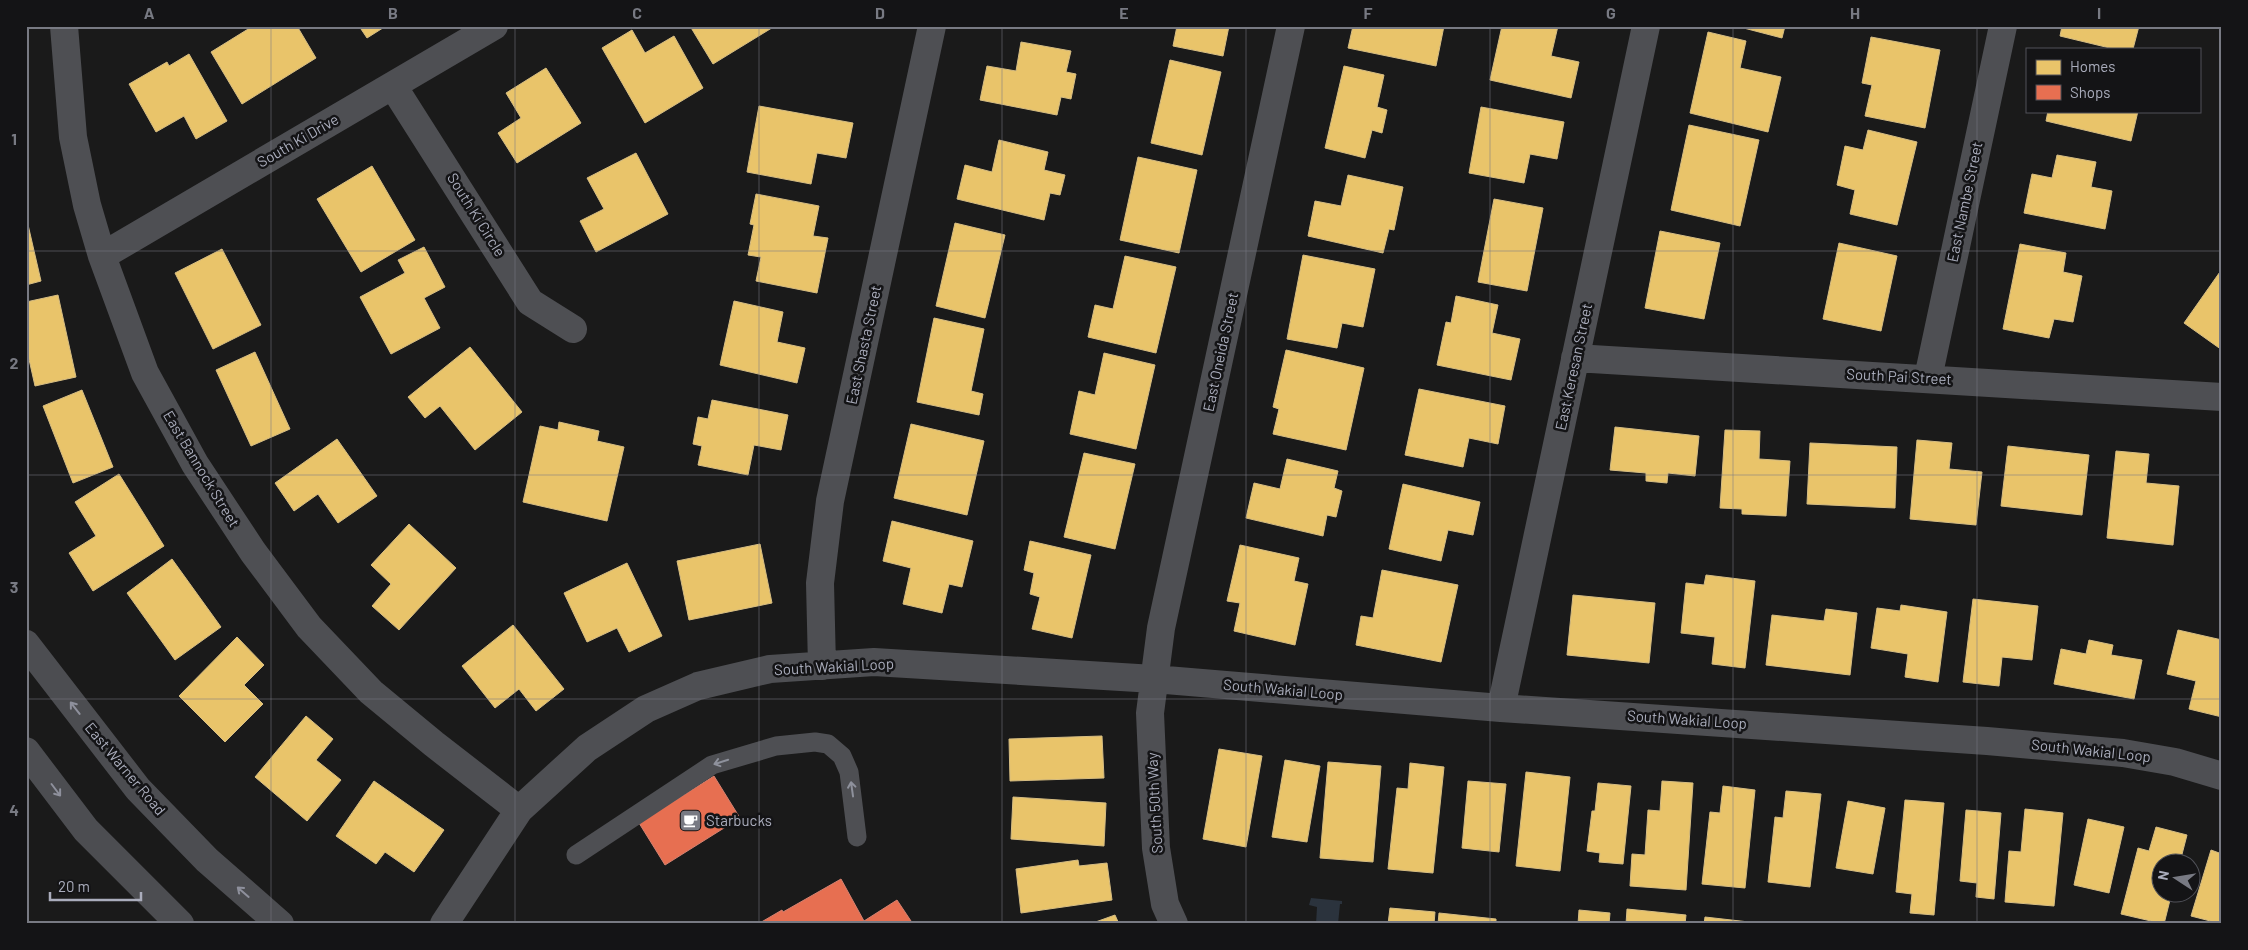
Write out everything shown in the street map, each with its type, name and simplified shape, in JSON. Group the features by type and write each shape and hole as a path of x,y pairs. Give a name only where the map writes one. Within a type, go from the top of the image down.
{"main road":[{"name":"East Warner Road","path":"26,644 138,789 206,860 280,924"},
{"path":"26,751 86,830 180,924"}],"street":[{"name":"East Bannock Street","path":"64,26 73,137 86,204 102,256 145,373 195,464 253,552 310,627 371,692 519,810"},
{"name":"South Ki Drive","path":"102,256 494,26"},
{"name":"East Shasta Street","path":"822,666 820,583 830,502 932,26"},
{"name":"East Oneida Street","path":"1154,679 1161,628 1292,26"},
{"name":"East Keresan Street","path":"1501,708 1646,26"},
{"name":"East Nambe Street","path":"1928,378 2003,26"},
{"name":"South Ki Circle","path":"393,86 530,302 574,329"},
{"name":"South Pai Street","path":"1575,358 2222,397"},
{"name":"South Wakial Loop","path":"444,924 519,810 588,748 646,709 698,686 770,669 874,662 1154,679 1501,708 1977,740 2122,753 2175,762 2222,776"},
{"name":"South 50th Way","path":"1154,679 1150,713 1156,848 1165,904 1174,924"}],"lane":[{"path":"576,855 712,765 776,746 815,742 828,744 842,756 849,772 858,837"}],"shaded area":[{"path":"1311,898 1342,901 1338,924 1316,924 1317,907 1309,905"}],"building: Homes":[{"path":"253,26 297,26 316,58 242,104 211,52"},
{"path":"359,26 386,26 367,38"},
{"path":"690,26 775,26 713,64"},
{"path":"1177,26 1229,26 1223,56 1173,46"},
{"path":"1353,26 1444,26 1436,66 1348,48"},
{"path":"1502,26 1558,26 1551,56 1579,62 1571,98 1490,80"},
{"path":"1736,26 1785,26 1782,38"},
{"path":"2062,26 2139,26 2133,48 2110,48 2060,36"},
{"path":"632,30 645,53 674,36 703,88 645,123 602,48"},
{"path":"1708,32 1746,41 1740,68 1781,77 1768,132 1690,113"},
{"path":"1871,37 1940,50 1925,128 1865,116 1872,85 1862,83"},
{"path":"1021,42 1071,51 1066,72 1076,74 1071,99 1061,97 1057,115 980,100 987,66 1016,71"},
{"path":"189,54 227,121 196,139 184,116 156,132 129,84 167,62 169,66"},
{"path":"1170,60 1221,72 1202,155 1151,143"},
{"path":"1344,66 1384,75 1377,107 1387,110 1382,133 1372,130 1365,158 1325,148"},
{"path":"546,68 581,123 517,163 498,133 521,118 506,93"},
{"path":"759,106 853,123 846,158 817,153 811,184 747,172"},
{"path":"1481,107 1564,122 1557,159 1530,154 1524,183 1469,173"},
{"path":"2048,112 2138,112 2131,141 2046,121"},
{"path":"1689,125 1759,140 1740,226 1671,210"},
{"path":"1868,130 1917,142 1897,225 1850,214 1855,190 1837,185 1845,146 1863,150"},
{"path":"999,140 1048,152 1044,170 1065,175 1060,195 1050,193 1044,220 957,199 965,165 992,172"},
{"path":"636,153 668,214 596,252 580,221 604,209 587,178"},
{"path":"2057,155 2096,162 2091,187 2112,191 2105,229 2024,213 2032,174 2052,178"},
{"path":"1138,157 1197,170 1179,253 1120,240"},
{"path":"372,166 415,240 361,272 317,199"},
{"path":"1348,175 1403,187 1394,230 1389,229 1383,253 1308,236 1315,201 1341,206"},
{"path":"756,194 819,206 813,236 828,238 817,293 756,281 761,257 748,255 754,225 750,224"},
{"path":"1494,199 1543,208 1527,291 1478,282"},
{"path":"26,216 41,281 26,285"},
{"path":"955,223 1005,235 985,318 936,306"},
{"path":"1660,231 1720,243 1704,319 1645,308"},
{"path":"1839,243 1897,256 1881,331 1823,319"},
{"path":"2020,244 2066,253 2063,272 2082,276 2073,322 2054,319 2049,338 2003,329"},
{"path":"424,247 445,287 424,298 440,328 391,354 360,297 405,273 398,260"},
{"path":"222,249 261,325 213,349 175,273"},
{"path":"1303,255 1375,269 1363,327 1342,323 1337,348 1287,339"},
{"path":"1125,256 1176,267 1156,353 1088,337 1095,305 1113,309"},
{"path":"2222,269 2222,350 2184,323"},
{"path":"58,295 76,377 35,386 26,346 26,302"},
{"path":"1456,296 1498,305 1492,333 1520,339 1511,380 1437,365 1446,322 1451,323"},
{"path":"734,301 783,312 777,342 805,348 797,383 720,365"},
{"path":"934,318 984,329 971,391 983,394 979,415 917,402"},
{"path":"470,347 522,412 475,450 440,406 425,418 408,397"},
{"path":"1286,350 1364,368 1346,450 1273,434 1279,409 1273,407"},
{"path":"255,352 290,429 251,446 216,370"},
{"path":"1104,353 1155,365 1136,449 1070,434 1079,391 1095,395"},
{"path":"1419,389 1505,406 1498,444 1469,438 1463,467 1405,455"},
{"path":"82,390 113,467 73,483 43,406"},
{"path":"712,400 788,415 781,450 754,445 748,475 698,465 702,446 693,444 698,417 708,419"},
{"path":"559,422 599,431 597,441 624,447 607,521 523,502 540,426 558,430"},
{"path":"911,424 984,441 967,515 894,498"},
{"path":"1615,427 1699,436 1695,476 1668,473 1667,483 1646,481 1646,473 1610,470"},
{"path":"1725,430 1760,431 1759,459 1790,461 1786,516 1742,514 1742,509 1720,508"},
{"path":"337,439 377,496 338,523 318,494 294,511 275,483"},
{"path":"1917,440 1952,443 1949,469 1982,472 1976,525 1910,519"},
{"path":"1810,443 1897,447 1895,508 1807,504"},
{"path":"2008,446 2089,455 2082,515 2001,506"},
{"path":"2116,451 2149,454 2146,483 2179,486 2173,545 2107,538"},
{"path":"1084,453 1135,464 1115,549 1064,537"},
{"path":"1287,459 1338,471 1334,488 1342,491 1336,517 1327,515 1323,536 1246,518 1254,483 1280,489"},
{"path":"119,474 164,546 93,591 69,553 96,536 75,502"},
{"path":"1403,484 1480,502 1473,535 1448,530 1441,561 1389,549"},
{"path":"892,521 973,541 962,587 949,584 942,613 903,604 911,568 883,561"},
{"path":"409,524 456,568 399,630 372,606 391,584 371,565"},
{"path":"1030,541 1091,555 1072,638 1032,629 1040,597 1030,594 1034,573 1024,570"},
{"path":"760,544 772,603 689,620 677,561"},
{"path":"1240,545 1299,558 1294,581 1308,584 1295,645 1234,631 1240,603 1227,601"},
{"path":"172,559 221,627 175,660 127,593"},
{"path":"627,563 662,636 629,652 617,628 587,642 564,593"},
{"path":"1382,570 1458,585 1441,662 1356,645 1361,616 1373,618"},
{"path":"1706,575 1755,581 1745,668 1712,664 1715,637 1681,633 1686,583 1704,585"},
{"path":"1573,595 1655,603 1649,663 1567,655"},
{"path":"1973,599 2038,606 2032,660 2002,657 1999,686 1963,682"},
{"path":"1901,605 1947,612 1938,682 1905,677 1908,654 1871,648 1877,608 1900,611"},
{"path":"1826,609 1857,613 1850,675 1766,665 1772,615 1824,621"},
{"path":"513,625 564,689 536,711 519,689 495,708 462,666"},
{"path":"2178,630 2222,640 2222,717 2189,709 2196,681 2167,674"},
{"path":"237,637 264,665 244,685 263,704 225,742 179,696"},
{"path":"2089,640 2113,645 2111,655 2142,660 2134,699 2054,684 2061,649 2086,654"},
{"path":"306,716 333,739 316,760 341,780 307,821 255,777"},
{"path":"1102,736 1104,778 1010,781 1009,739"},
{"path":"1219,749 1262,756 1246,847 1203,839"},
{"path":"1285,760 1320,766 1307,842 1272,837"},
{"path":"1328,762 1381,766 1373,862 1320,858"},
{"path":"1410,763 1444,767 1433,873 1388,869 1397,788 1408,789"},
{"path":"1526,772 1570,777 1560,871 1516,866"},
{"path":"374,781 444,830 414,872 385,852 376,864 336,836"},
{"path":"1468,781 1506,784 1499,852 1462,848"},
{"path":"1662,781 1693,783 1686,890 1630,886 1632,854 1645,855 1648,810 1660,811"},
{"path":"1598,783 1631,786 1623,864 1599,862 1600,853 1587,851 1592,811 1595,811"},
{"path":"1723,786 1755,790 1745,888 1702,884 1710,812 1720,813"},
{"path":"1786,791 1821,794 1810,887 1768,882 1775,817 1783,818"},
{"path":"1013,797 1106,803 1104,846 1011,839"},
{"path":"1905,800 1944,803 1934,915 1910,913 1912,894 1896,892"},
{"path":"1848,801 1885,808 1873,874 1836,868"},
{"path":"2025,809 2063,813 2054,906 2005,902 2009,851 2021,852"},
{"path":"1966,810 2001,813 1994,899 1976,897 1977,883 1960,881"},
{"path":"2088,819 2124,827 2109,893 2074,885"},
{"path":"2156,827 2187,835 2183,852 2150,852 2150,902 2170,902 2164,924 2121,914 2138,848 2149,851"},
{"path":"2211,850 2222,854 2222,924 2191,916 2195,902 2200,902 2200,886"},
{"path":"1078,860 1079,866 1107,863 1112,900 1021,913 1016,869"},
{"path":"1390,908 1435,912 1434,924 1388,924"},
{"path":"1627,909 1686,915 1685,924 1626,924"},
{"path":"1579,910 1610,913 1609,924 1578,924"},
{"path":"1439,913 1496,919 1496,924 1438,924"},
{"path":"1115,915 1119,924 1090,924"},
{"path":"1705,917 1749,922 1749,924 1704,924"},
{"path":"1511,922 1551,924 1511,924"}],"building: Shops":[{"name":"Starbucks","path":"714,776 740,818 665,865 639,823"},
{"path":"841,879 864,921 897,900 913,924 758,924 782,910 783,912"}],"place":[{"name":"Starbucks","path":"690,821"}]}
